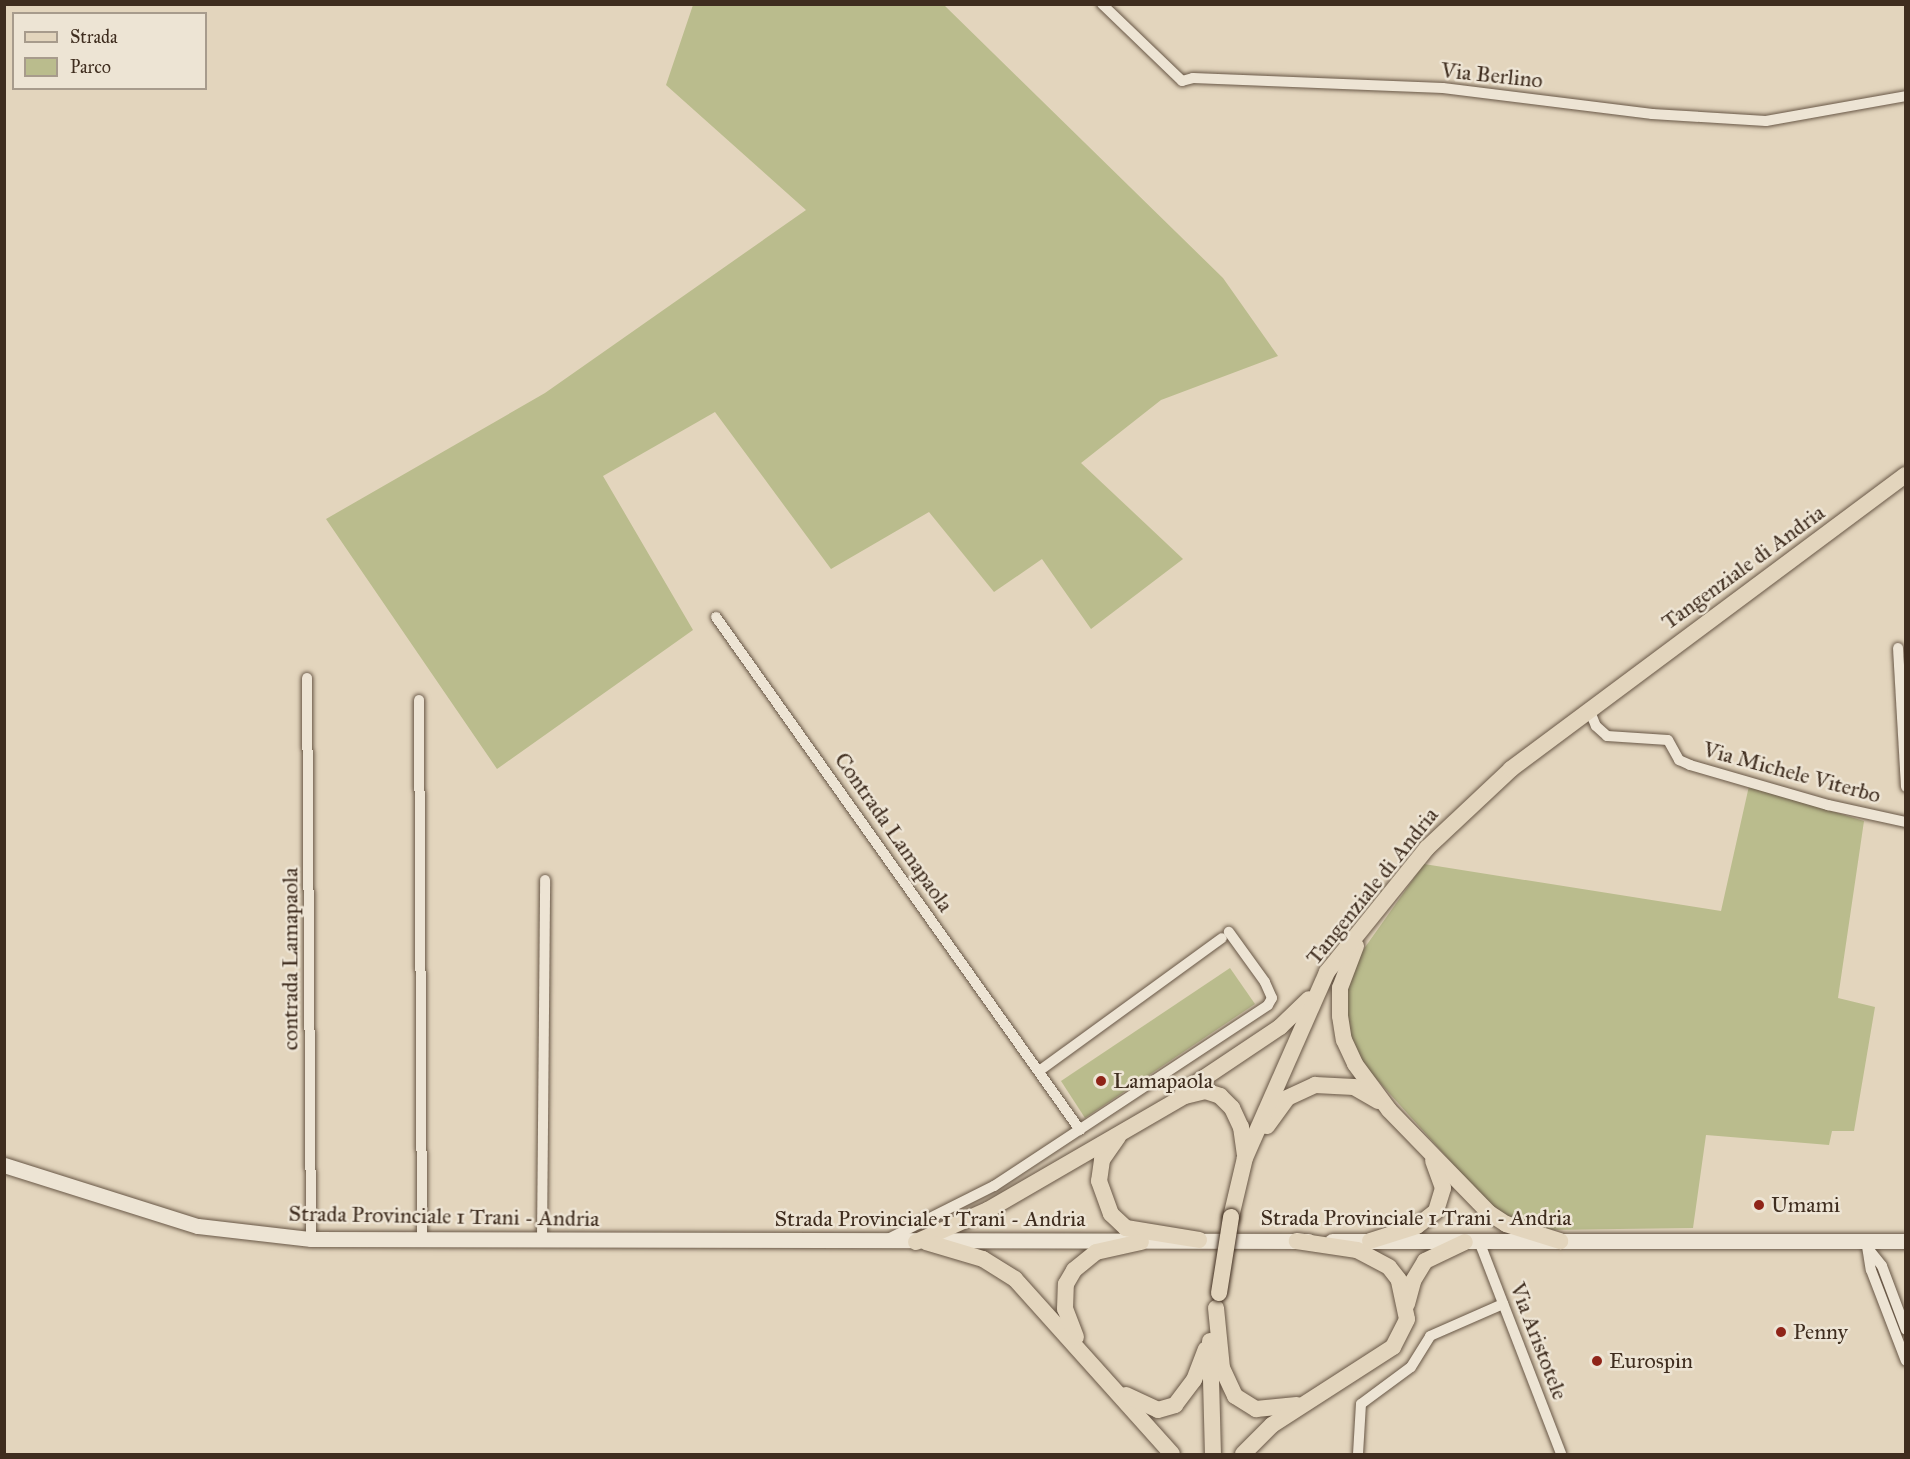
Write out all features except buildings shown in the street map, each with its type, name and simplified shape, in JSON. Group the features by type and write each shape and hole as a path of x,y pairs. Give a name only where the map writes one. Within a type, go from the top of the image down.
{"main road":[{"name":"Tangenziale di Andria","path":"1213,1455 1210,1337 1236,1189 1245,1158 1323,982 1377,909 1452,821 1511,769 1905,475"},
{"path":"1377,909 1364,926 1340,988 1340,1016 1344,1040 1355,1064 1389,1110 1497,1219 1560,1241"},
{"path":"1154,1112 1280,1027 1323,982"},
{"path":"1236,1189 1273,1113 1298,1091 1323,1083 1342,1084 1366,1093 1389,1110"},
{"path":"921,1242 988,1210 1185,1096 1205,1091 1220,1096 1232,1108 1242,1127 1245,1158"},
{"path":"1135,1123 1111,1144 1102,1160 1099,1181 1103,1200 1126,1228 1199,1240"},
{"path":"1370,1241 1417,1226 1436,1211 1443,1188 1442,1176 1427,1149"},
{"name":"Strada Provinciale 1 Trani - Andria","path":"4,1165 198,1226 311,1239 882,1242 1560,1241 1867,1245 1905,1241"},
{"path":"1297,1241 1357,1250 1375,1257 1400,1280 1407,1305"},
{"path":"1243,1455 1257,1436 1303,1403 1393,1347 1407,1319 1407,1305 1413,1281 1425,1261 1472,1241"},
{"path":"921,1242 982,1259 1005,1272 1084,1354 1172,1455"},
{"path":"1084,1354 1065,1309 1070,1277 1084,1259 1096,1252 1141,1242"},
{"path":"1218,1300 1222,1368 1235,1396 1247,1405 1267,1410 1303,1403"},
{"path":"1108,1382 1149,1408 1175,1405 1194,1380 1210,1337"}],"street":[{"name":"Via Berlino","path":"1102,4 1182,81 1193,78 1443,88 1652,114 1766,121 1905,96"},
{"name":"Contrada Lamapaola","path":"716,616 1080,1130"},
{"path":"1898,648 1905,787"},
{"name":"contrada Lamapaola","path":"307,678 311,1239"},
{"path":"419,700 422,1241"},
{"name":"Via Michele Viterbo","path":"1589,709 1596,726 1607,736 1668,740 1679,760 1690,765 1828,805 1905,822"},
{"path":"543,1241 546,880"},
{"path":"882,1242 994,1185 1268,1005 1272,998 1265,982 1225,935 1039,1071"},
{"name":"Via Aristotele","path":"1472,1241 1503,1304 1561,1455"},
{"path":"1867,1245 1882,1266 1905,1330"},
{"path":"1867,1245 1871,1270 1905,1361"},
{"path":"1358,1455 1361,1404 1411,1368 1430,1336 1503,1304"}],"green space":[{"path":"693,5 944,5 1223,278 1278,356 1161,400 1081,463 1183,559 1091,629 1042,559 994,592 929,512 831,569 715,412 603,476 693,630 497,769 326,519 545,393 806,210 666,85"},
{"path":"1749,786 1864,821 1838,998 1875,1007 1854,1131 1832,1131 1829,1145 1706,1135 1693,1228 1544,1230 1497,1213 1354,1054 1344,989 1356,960 1424,864 1721,911"},
{"path":"1230,968 1255,1004 1085,1118 1061,1081"}],"place":[{"name":"Lamapaola","path":"1101,1081"},
{"name":"Umami","path":"1759,1205"},
{"name":"Penny","path":"1781,1332"},
{"name":"Eurospin","path":"1597,1361"}]}
